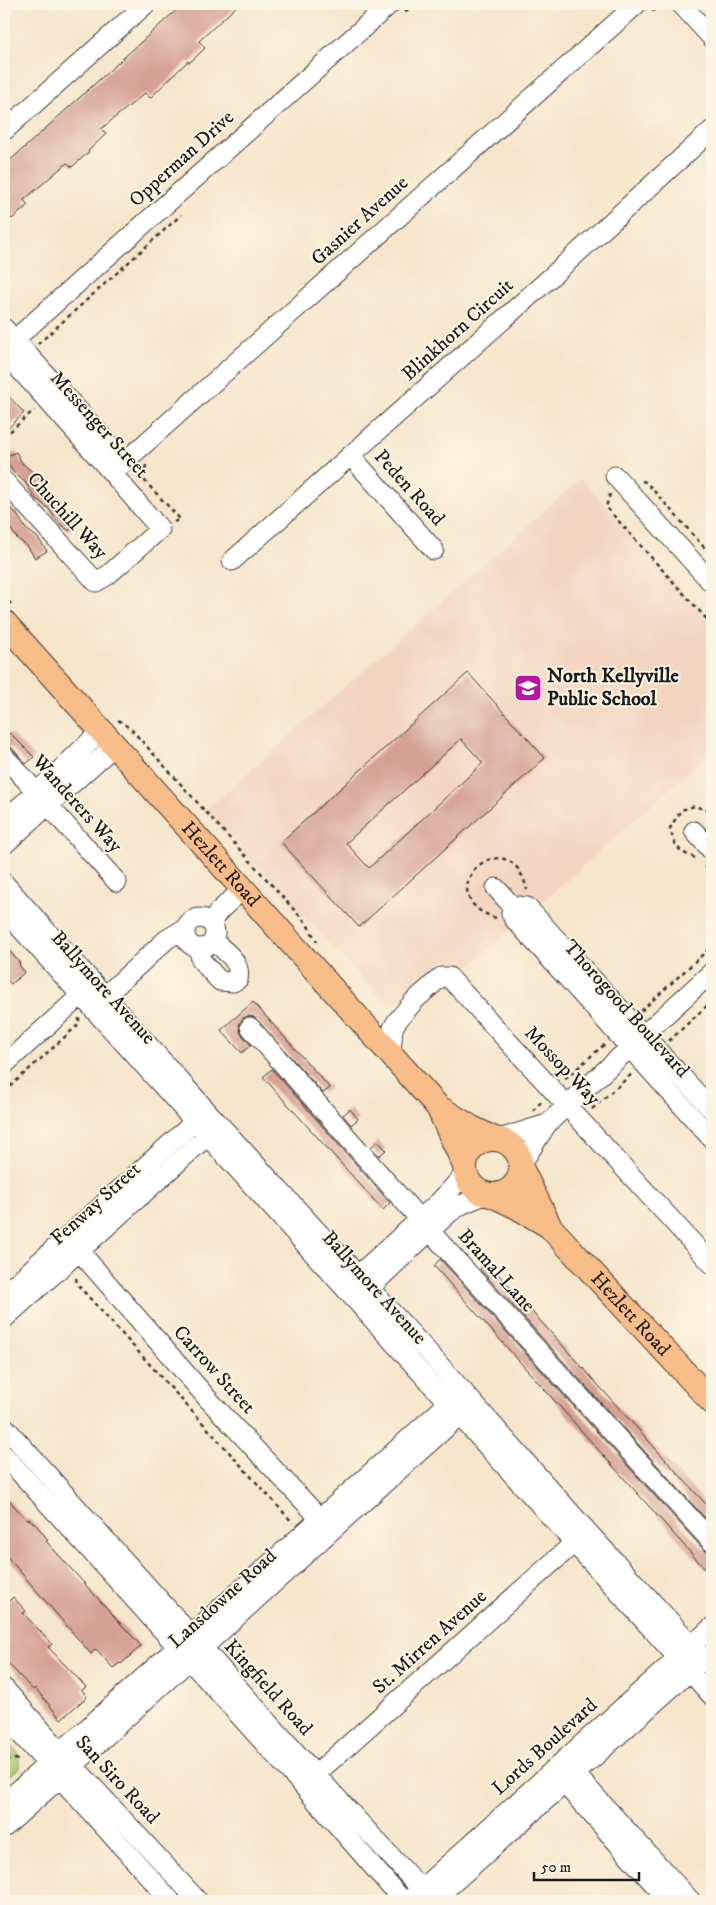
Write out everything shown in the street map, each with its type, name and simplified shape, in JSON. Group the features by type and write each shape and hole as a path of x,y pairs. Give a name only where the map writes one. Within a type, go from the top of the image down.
{"main road":[{"name":"Hezlett Road","path":"10,617 244,889 438,1107 465,1169"},
{"name":"Hezlett Road","path":"438,1107 496,1138"},
{"path":"496,1138 512,1145 520,1156 522,1167 518,1182 509,1190 504,1193 489,1194 475,1189 468,1179 465,1169 466,1159 472,1147 478,1142 496,1138"},
{"name":"Hezlett Road","path":"522,1167 532,1192 550,1227 712,1402"},
{"name":"Hezlett Road","path":"489,1194 550,1227"}],"street":[{"path":"4,131 146,4"},
{"name":"Opperman Drive","path":"6,342 390,4"},
{"path":"681,4 712,38"},
{"name":"Gasnier Avenue","path":"118,467 641,10"},
{"name":"Blinkhorn Circuit","path":"232,561 551,277 712,130"},
{"name":"Messenger Street","path":"6,342 46,399 118,467"},
{"name":"Messenger Street","path":"6,342 118,467 160,529"},
{"name":"Peden Road","path":"350,456 434,550"},
{"path":"615,476 712,583"},
{"name":"Chuchill Way","path":"4,481 96,582 108,575 160,529"},
{"path":"4,845 42,799 110,731"},
{"name":"Wanderers Way","path":"4,756 117,882"},
{"path":"4,820 42,799"},
{"path":"694,831 712,851"},
{"name":"Ballymore Avenue","path":"4,883 90,996 200,1116"},
{"name":"Thorogood Boulevard","path":"496,888 514,908"},
{"path":"208,937 219,911 244,889"},
{"name":"Thorogood Boulevard","path":"712,1110 527,908 519,906 514,908 511,913 514,919 712,1139"},
{"name":"Ballymore Avenue","path":"4,910 90,996 356,1288 453,1409 573,1544 698,1658"},
{"path":"4,1065 90,996 167,938 186,928 189,924 202,918 208,937"},
{"path":"186,928 188,941 208,937"},
{"path":"522,1167 547,1124 712,972"},
{"name":"Mossop Way","path":"391,1053 393,1028 397,1020 437,980 441,977 450,977 712,1264"},
{"name":"Bramal Lane","path":"250,1027 424,1224 712,1542"},
{"name":"Fenway Street","path":"4,1319 73,1244 200,1116"},
{"path":"496,1138 547,1124"},
{"name":"Fenway Street","path":"4,1294 73,1244 213,1130"},
{"path":"356,1288 424,1224 465,1169"},
{"path":"424,1224 449,1213 463,1204 489,1194"},
{"name":"Carrow Street","path":"73,1244 208,1398 321,1520"},
{"name":"Ballymore Avenue","path":"356,1288 468,1397 698,1658 712,1696"},
{"name":"Lansdowne Road","path":"4,1803 46,1760 183,1640 321,1520 468,1397"},
{"name":"Kingfield Road","path":"4,1426 183,1640"},
{"name":"Kingfield Road","path":"4,1455 183,1640 309,1780 423,1898"},
{"name":"Lansdowne Road","path":"4,1828 196,1654 321,1520"},
{"name":"St. Mirren Avenue","path":"309,1780 587,1531"},
{"name":"Lords Boulevard","path":"423,1898 563,1772 698,1658 712,1627"},
{"name":"San Siro Road","path":"4,1688 46,1760"},
{"name":"San Siro Road","path":"4,1716 46,1760 67,1772 198,1901"},
{"name":"San Siro Road","path":"67,1772 171,1901"},
{"path":"563,1772 669,1901"},
{"path":"563,1772 690,1901"},
{"name":"Kingfield Road","path":"309,1780 403,1901"}],"path":[{"path":"709,4 712,8"},
{"path":"641,10 652,11 660,8"},
{"path":"4,437 46,399"},
{"path":"146,464 143,479 180,519 160,529"},
{"path":"4,596 10,617"},
{"path":"110,731 131,729 307,924 318,945"},
{"path":"4,1092 79,1024 90,996"},
{"path":"658,1050 712,1001"},
{"path":"581,1119 644,1063"},
{"path":"76,1278 77,1284 296,1526 321,1520"},
{"path":"4,1751 4,1762"},
{"path":"5,1758 46,1760"}],"shaded area":[{"name":"North Kellyville Public School","path":"581,478 712,625 712,751 461,974 445,959 390,1009 206,810"}],"green space":[{"path":"4,1737 19,1754 19,1768 4,1781"}],"building":[{"path":"183,4 239,4 199,41 205,48 198,55 189,63 188,61 150,98 145,93 101,129 106,134 89,152 72,167 67,163 24,200 28,205 12,219 4,210 4,166"},
{"path":"4,391 24,413 4,432"},
{"path":"16,452 22,463 36,475 45,488 60,501 67,513 77,521 69,531 57,521 49,509 34,497 26,483 12,471 4,458"},
{"path":"4,503 16,513 26,529 38,538 47,551 35,558 28,547 17,538 4,520"},
{"path":"468,673 545,758 359,927 281,842","holes":["461,739 483,763 369,868 346,843"]},
{"path":"10,733 34,757 26,764 12,748 4,745 4,738"},
{"path":"4,945 25,972 11,984 4,976"},
{"path":"253,1002 330,1088 323,1093 254,1017 248,1016 243,1018 239,1024 241,1034 251,1045 242,1053 221,1030"},
{"path":"272,1069 390,1203 383,1210 263,1077"},
{"path":"350,1109 358,1119 351,1125 343,1115"},
{"path":"378,1141 386,1150 379,1156 371,1147"},
{"path":"440,1259 704,1550 712,1553 712,1565 706,1570 434,1266"},
{"path":"487,1262 712,1511 712,1526 480,1269"},
{"path":"4,1495 27,1520 29,1519 37,1526 48,1540 46,1541 141,1646 121,1664 113,1668 96,1649 91,1654 4,1553"},
{"path":"13,1597 26,1611 23,1613 52,1644 48,1647 86,1687 82,1690 87,1697 61,1719 35,1688 33,1690 4,1659 4,1606"}],"place":[{"name":"North Kellyville Public School","path":"528,688"}]}
